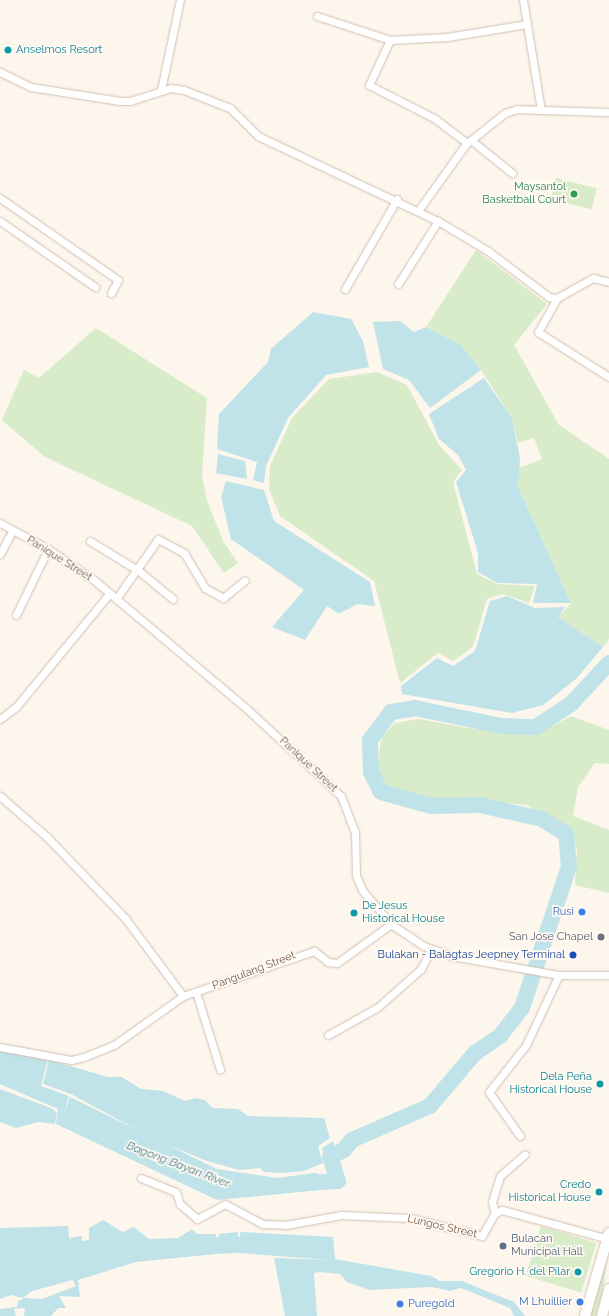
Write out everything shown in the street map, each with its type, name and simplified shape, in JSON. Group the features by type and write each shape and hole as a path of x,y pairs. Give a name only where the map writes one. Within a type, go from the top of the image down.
{"main road":[{"path":"585,1316 590,1294 609,1238"},
{"path":"590,1294 608,1294 602,1316"}],"street":[{"path":"161,90 180,0"},
{"path":"523,0 541,110"},
{"path":"317,16 390,40 447,37 527,24"},
{"path":"390,40 369,85 434,118 512,173"},
{"path":"0,72 31,86 120,101 130,101 161,90 184,90 230,108 258,136 397,199 438,221 488,251 543,293 557,298"},
{"path":"418,211 469,142 505,113 517,109 609,112"},
{"path":"0,198 118,280 111,294"},
{"path":"345,289 397,199"},
{"path":"0,221 95,286"},
{"path":"398,284 438,221"},
{"path":"609,282 593,278 557,298 538,332 609,377"},
{"name":"Panique Street","path":"0,523 48,549 116,599 247,709 341,796 356,832 356,876 362,890 391,924 431,949 488,963 527,968 559,975 609,975"},
{"path":"0,554 13,530"},
{"path":"116,599 139,571 154,541 158,539 184,553 205,588 223,598 245,580"},
{"path":"90,541 139,571 173,599"},
{"path":"16,615 48,549"},
{"path":"0,719 16,707 109,594"},
{"path":"0,796 52,843 125,918 183,996"},
{"name":"Pangulang Street","path":"0,1047 71,1060 84,1057 114,1046 183,996 314,951 328,962 337,963 391,924"},
{"path":"328,1035 378,1006 421,970 431,949"},
{"path":"520,1136 490,1092 526,1045 559,975"},
{"path":"196,992 220,1069"},
{"path":"525,1154 500,1176 492,1202 495,1213 502,1210 609,1238"},
{"name":"Lungos Street","path":"141,1178 176,1192 180,1204 197,1219 225,1204 263,1224 286,1225 341,1215 410,1218 482,1236 495,1213"}],"green space":[{"name":"Maysantol Basketball Court","path":"556,178 597,188 591,210 551,199"},
{"path":"476,250 547,304 514,345 559,425 609,459 609,639 603,647 558,617 571,603 518,487 519,468 542,459 534,438 518,443 512,418 481,370 460,344 426,327"},
{"path":"96,328 207,398 202,475 207,501 224,543 238,563 224,573 192,526 45,457 2,420 24,370 39,378"},
{"path":"377,372 407,385 439,445 462,470 453,482 477,574 497,584 535,586 529,603 503,594 487,599 473,647 453,661 438,653 400,683 374,581 280,516 269,489 270,466 292,418 329,379"},
{"path":"571,716 609,730 609,764 595,763 578,787 573,816 609,830 609,893 575,885 577,848 568,832 527,805 489,801 435,803 388,790 377,773 381,738 395,723 418,719 480,730 538,734"},
{"path":"541,1226 596,1243 581,1293 526,1276"},
{"path":"602,1261 607,1263 604,1283 596,1316 590,1316"}],"water":[{"path":"313,312 351,319 363,341 369,367 326,375 288,418 266,466 264,483 253,480 257,462 217,449 219,414 268,362 271,349"},
{"path":"400,321 414,332 426,327 460,344 481,370 430,408 409,380 383,369 373,322"},
{"path":"484,378 512,418 520,458 518,487 571,603 533,603 537,584 497,583 478,572 478,553 456,482 466,470 458,455 439,439 429,414"},
{"path":"218,454 245,461 247,479 216,473"},
{"path":"226,481 264,490 274,521 370,582 375,606 357,604 339,614 327,606 305,640 272,627 304,590 231,539 221,497"},
{"path":"507,596 535,608 565,607 558,617 603,647 576,679 543,705 512,713 402,694 401,686 437,658 453,666 475,651 490,601"},
{"path":"0,1049 48,1059 41,1086 69,1096 63,1117 70,1097 217,1169 277,1178 315,1173 333,1179 335,1174 342,1174 342,1182 328,1184 321,1190 217,1200 56,1124 58,1109 0,1084"},
{"path":"49,1060 108,1077 122,1077 141,1089 163,1091 185,1101 196,1098 205,1100 213,1108 238,1109 248,1116 324,1118 330,1138 318,1146 323,1163 304,1171 282,1173 264,1172 260,1168 239,1170 207,1161 154,1139 71,1094 43,1084"},
{"path":"0,1089 51,1108 57,1113 55,1124 38,1122 16,1128 0,1122"},
{"path":"333,1141 339,1158 332,1164 326,1162 322,1148"},
{"path":"103,1220 123,1232 134,1227 149,1239 178,1238 192,1229 197,1234 216,1234 216,1254 136,1262 78,1280 80,1297 59,1296 66,1308 58,1308 51,1316 24,1316 25,1308 14,1309 16,1316 0,1316 0,1309 17,1307 18,1301 25,1298 42,1299 76,1286 73,1280 32,1291 23,1298 11,1295 0,1299 0,1228 68,1226 69,1238 82,1236 82,1241 89,1240 89,1228"},
{"path":"238,1232 237,1253 219,1254 219,1234"},
{"path":"240,1232 333,1237 335,1259 431,1276 440,1281 462,1281 514,1302 525,1316 514,1316 510,1308 461,1288 450,1291 432,1287 369,1290 347,1282 340,1274 319,1272 314,1273 317,1316 285,1316 274,1258 330,1260 239,1253"}],"waterway":[{"name":"Bagong Bayan River","path":"324,1182 338,1181 330,1157 344,1150 352,1140 430,1106 475,1053 500,1036 522,1008 569,867 566,834 542,819 480,805 431,806 381,792 371,772 370,740 391,712 415,708 501,726 536,727 571,704 609,663"},
{"name":"Bagong Bayan River","path":"194,1246 260,1244"}],"place":[{"name":"Anselmos Resort","path":"8,50"},
{"name":"Maysantol Basketball Court","path":"574,194"},
{"name":"Rusi","path":"582,912"},
{"name":"De Jesus Historical House","path":"354,913"},
{"name":"San Jose Chapel","path":"601,937"},
{"name":"Bulakan - Balagtas Jeepney Terminal","path":"573,955"},
{"name":"Dela Peña Historical House","path":"600,1084"},
{"name":"Credo Historical House","path":"599,1192"},
{"name":"Bulacan Municipal Hall","path":"503,1246"},
{"name":"Gregorio H. del Pilar","path":"578,1272"},
{"name":"M Lhuillier","path":"580,1302"},
{"name":"Puregold","path":"400,1304"}]}
